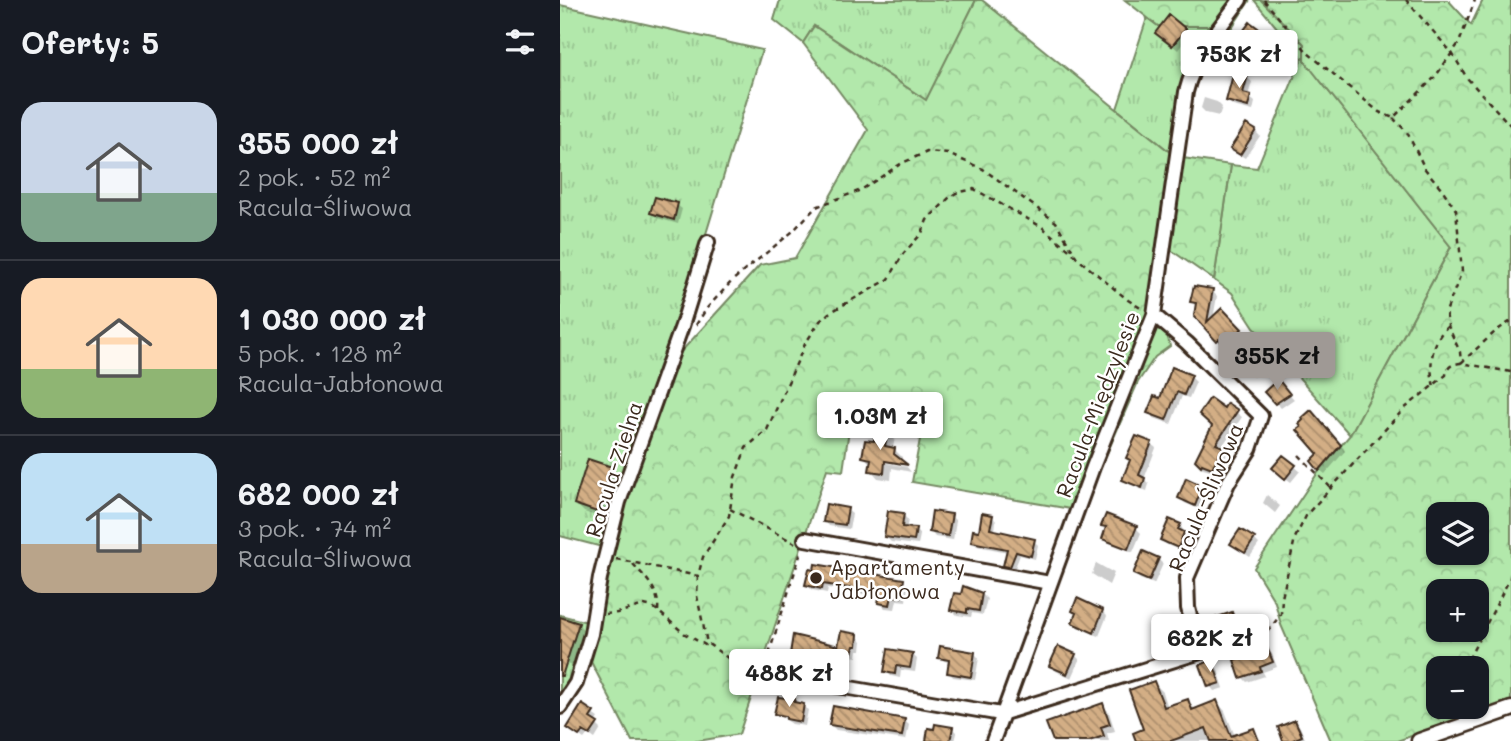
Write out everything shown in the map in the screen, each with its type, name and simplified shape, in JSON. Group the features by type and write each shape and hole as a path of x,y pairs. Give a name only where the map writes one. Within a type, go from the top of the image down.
{"street":[{"name":"Racula-Międzylesie","path":"993,741 1093,467 1154,316 1188,83 1193,67 1200,53 1240,0"},
{"name":"Racula-Zielna","path":"560,707 576,683 591,634 605,556 619,502 682,326 708,242"},
{"name":"Racula-Śliwowa","path":"1154,316 1187,343 1261,416 1250,449 1228,483 1187,579 1188,608 1194,632 1187,654"},
{"path":"804,542 1050,583"},
{"path":"763,673 1001,714 1187,654 1236,641"},
{"path":"1419,741 1511,709"}],"path":[{"path":"1264,0 1308,53 1407,132 1425,169 1456,210 1462,271 1446,312 1448,326 1460,352 1461,363"},
{"path":"1406,0 1452,53 1468,78 1511,126"},
{"path":"1392,118 1436,77 1459,43 1475,0"},
{"path":"692,332 707,308 733,280 792,232 816,207 861,190 902,163 927,152 948,155 983,169 1056,222 1074,254"},
{"path":"712,649 707,643 699,616 696,596 698,576 703,557 729,516 733,486 742,456 753,439 767,429 791,373 816,328 828,313 889,279 903,254 922,233 927,220 950,197 956,193 974,190 1010,207 1042,228 1128,300 1154,316"},
{"path":"1461,363 1511,321"},
{"path":"1434,386 1431,374 1434,349 1441,332 1448,326"},
{"path":"1236,641 1269,630 1281,614 1295,538 1307,513 1404,409 1446,375 1453,364 1511,372"},
{"path":"1300,455 1332,489"},
{"path":"595,611 617,613 644,605 658,611 685,634 752,675 763,673 804,542 788,541 730,509"},
{"path":"605,556 698,576"},
{"path":"633,563 653,587 659,600 658,611"},
{"path":"1470,656 1511,576"}],"green space":[{"path":"780,0 976,0 927,101 814,26 803,43 774,20"},
{"path":"976,0 982,0 1176,157 1231,165 1214,280 1165,246 1161,311 1170,346 1155,357 1138,382 1082,511 912,482 924,418 853,402 843,471 827,469 739,734 698,741 632,741 588,656 610,549 668,366 760,265 795,258 868,130 803,43 814,26 926,100"},
{"path":"1125,0 1242,0 1220,26 1158,26"},
{"path":"1242,0 1250,0 1217,50 1208,47 1192,71 1176,157 1117,109 1147,18 1158,26"},
{"path":"1254,0 1261,0 1304,44 1304,60 1451,247 1350,435 1254,327 1232,293 1214,280 1231,165 1257,168 1302,58"},
{"path":"1261,0 1448,0 1471,25 1483,0 1511,0 1511,701 1489,709 1489,656 1426,656 1426,719 1460,719 1397,741 1331,741 1281,625 1275,602 1254,568 1319,471 1350,435 1451,247 1304,60 1304,44"},
{"path":"560,5 762,50 610,549 560,536"},
{"path":"560,615 595,624 560,711"}],"building":[{"path":"1169,15 1186,29 1172,46 1155,33"},
{"path":"1250,22 1270,37 1254,57 1235,42"},
{"path":"1234,71 1248,75 1243,93 1251,95 1248,107 1226,101"},
{"path":"1246,124 1256,130 1240,155 1230,149"},
{"path":"655,197 678,203 674,220 650,213"},
{"path":"1194,286 1213,289 1207,322 1222,308 1242,329 1235,335 1260,362 1247,373 1219,339 1216,341 1194,316 1196,303 1190,302"},
{"path":"1172,367 1192,375 1184,395 1177,392 1166,420 1147,413 1154,396 1160,398"},
{"path":"1278,379 1290,394 1275,404 1264,392"},
{"path":"1210,398 1224,408 1227,403 1238,410 1216,444 1223,447 1212,468 1202,464 1201,466 1195,460 1212,426 1199,414"},
{"path":"1311,410 1341,445 1319,471 1311,461 1318,454 1297,430 1301,427 1299,424 1302,418"},
{"path":"876,426 888,428 885,446 895,448 894,454 908,465 885,461 884,473 869,471 871,459 862,457 865,440 874,441"},
{"path":"1136,436 1152,442 1139,475 1145,478 1142,488 1122,480 1130,460 1126,458"},
{"path":"1283,455 1296,465 1285,479 1272,468"},
{"path":"588,459 612,467 597,512 574,504"},
{"path":"1186,478 1197,483 1196,488 1201,490 1195,506 1178,498"},
{"path":"826,504 848,508 845,525 823,522"},
{"path":"888,511 904,513 902,527 916,528 914,541 884,537"},
{"path":"932,511 952,514 948,536 929,532"},
{"path":"982,513 993,515 990,529 1035,539 1031,556 1016,552 1010,567 1003,566 1007,549 971,542 973,530 979,531"},
{"path":"1106,514 1137,526 1128,549 1102,539 1106,527 1101,526"},
{"path":"1169,519 1181,524 1178,529 1184,532 1178,548 1160,540"},
{"path":"1240,529 1255,538 1245,553 1230,544"},
{"path":"1143,551 1159,558 1149,581 1133,574"},
{"path":"815,564 904,579 901,597 892,596 890,605 878,603 880,593 823,584 822,589 805,585 809,569 814,570"},
{"path":"963,586 982,593 979,611 967,609 967,613 950,610 954,593 961,594"},
{"path":"1077,598 1103,610 1094,633 1072,623 1076,613 1072,611"},
{"path":"1232,612 1238,630 1220,636 1215,618"},
{"path":"560,617 579,623 562,676 560,676"},
{"path":"841,631 858,634 857,646 854,646 852,653 837,651"},
{"path":"793,635 835,645 832,658 814,653 813,657 807,656 806,662 795,660 796,655 790,654"},
{"path":"940,646 975,652 971,677 947,673 949,660 938,658"},
{"path":"1058,646 1076,654 1067,674 1049,666"},
{"path":"1267,647 1273,662 1260,667 1261,671 1240,678 1234,660"},
{"path":"888,649 913,653 910,668 896,666 895,674 884,672"},
{"path":"1212,660 1220,683 1208,687 1200,665"},
{"path":"1154,681 1164,707 1188,699 1192,710 1217,700 1231,736 1254,728 1259,741 1211,741 1206,728 1171,741 1136,741 1133,733 1143,729 1129,690"},
{"path":"778,697 795,699 794,702 804,704 801,722 774,714"},
{"path":"1103,703 1110,724 1101,727 1104,736 1089,741 1053,741 1046,723"},
{"path":"582,704 594,712 590,718 598,723 590,735 583,731 579,736 567,728"},
{"path":"833,706 905,719 902,736 829,725"},
{"path":"1295,720 1302,736 1283,741 1278,727"},
{"path":"935,724 953,727 950,741 926,741 928,728 934,729"}],"place":[{"name":"Apartamenty Jabłonowa","path":"816,578"}]}
